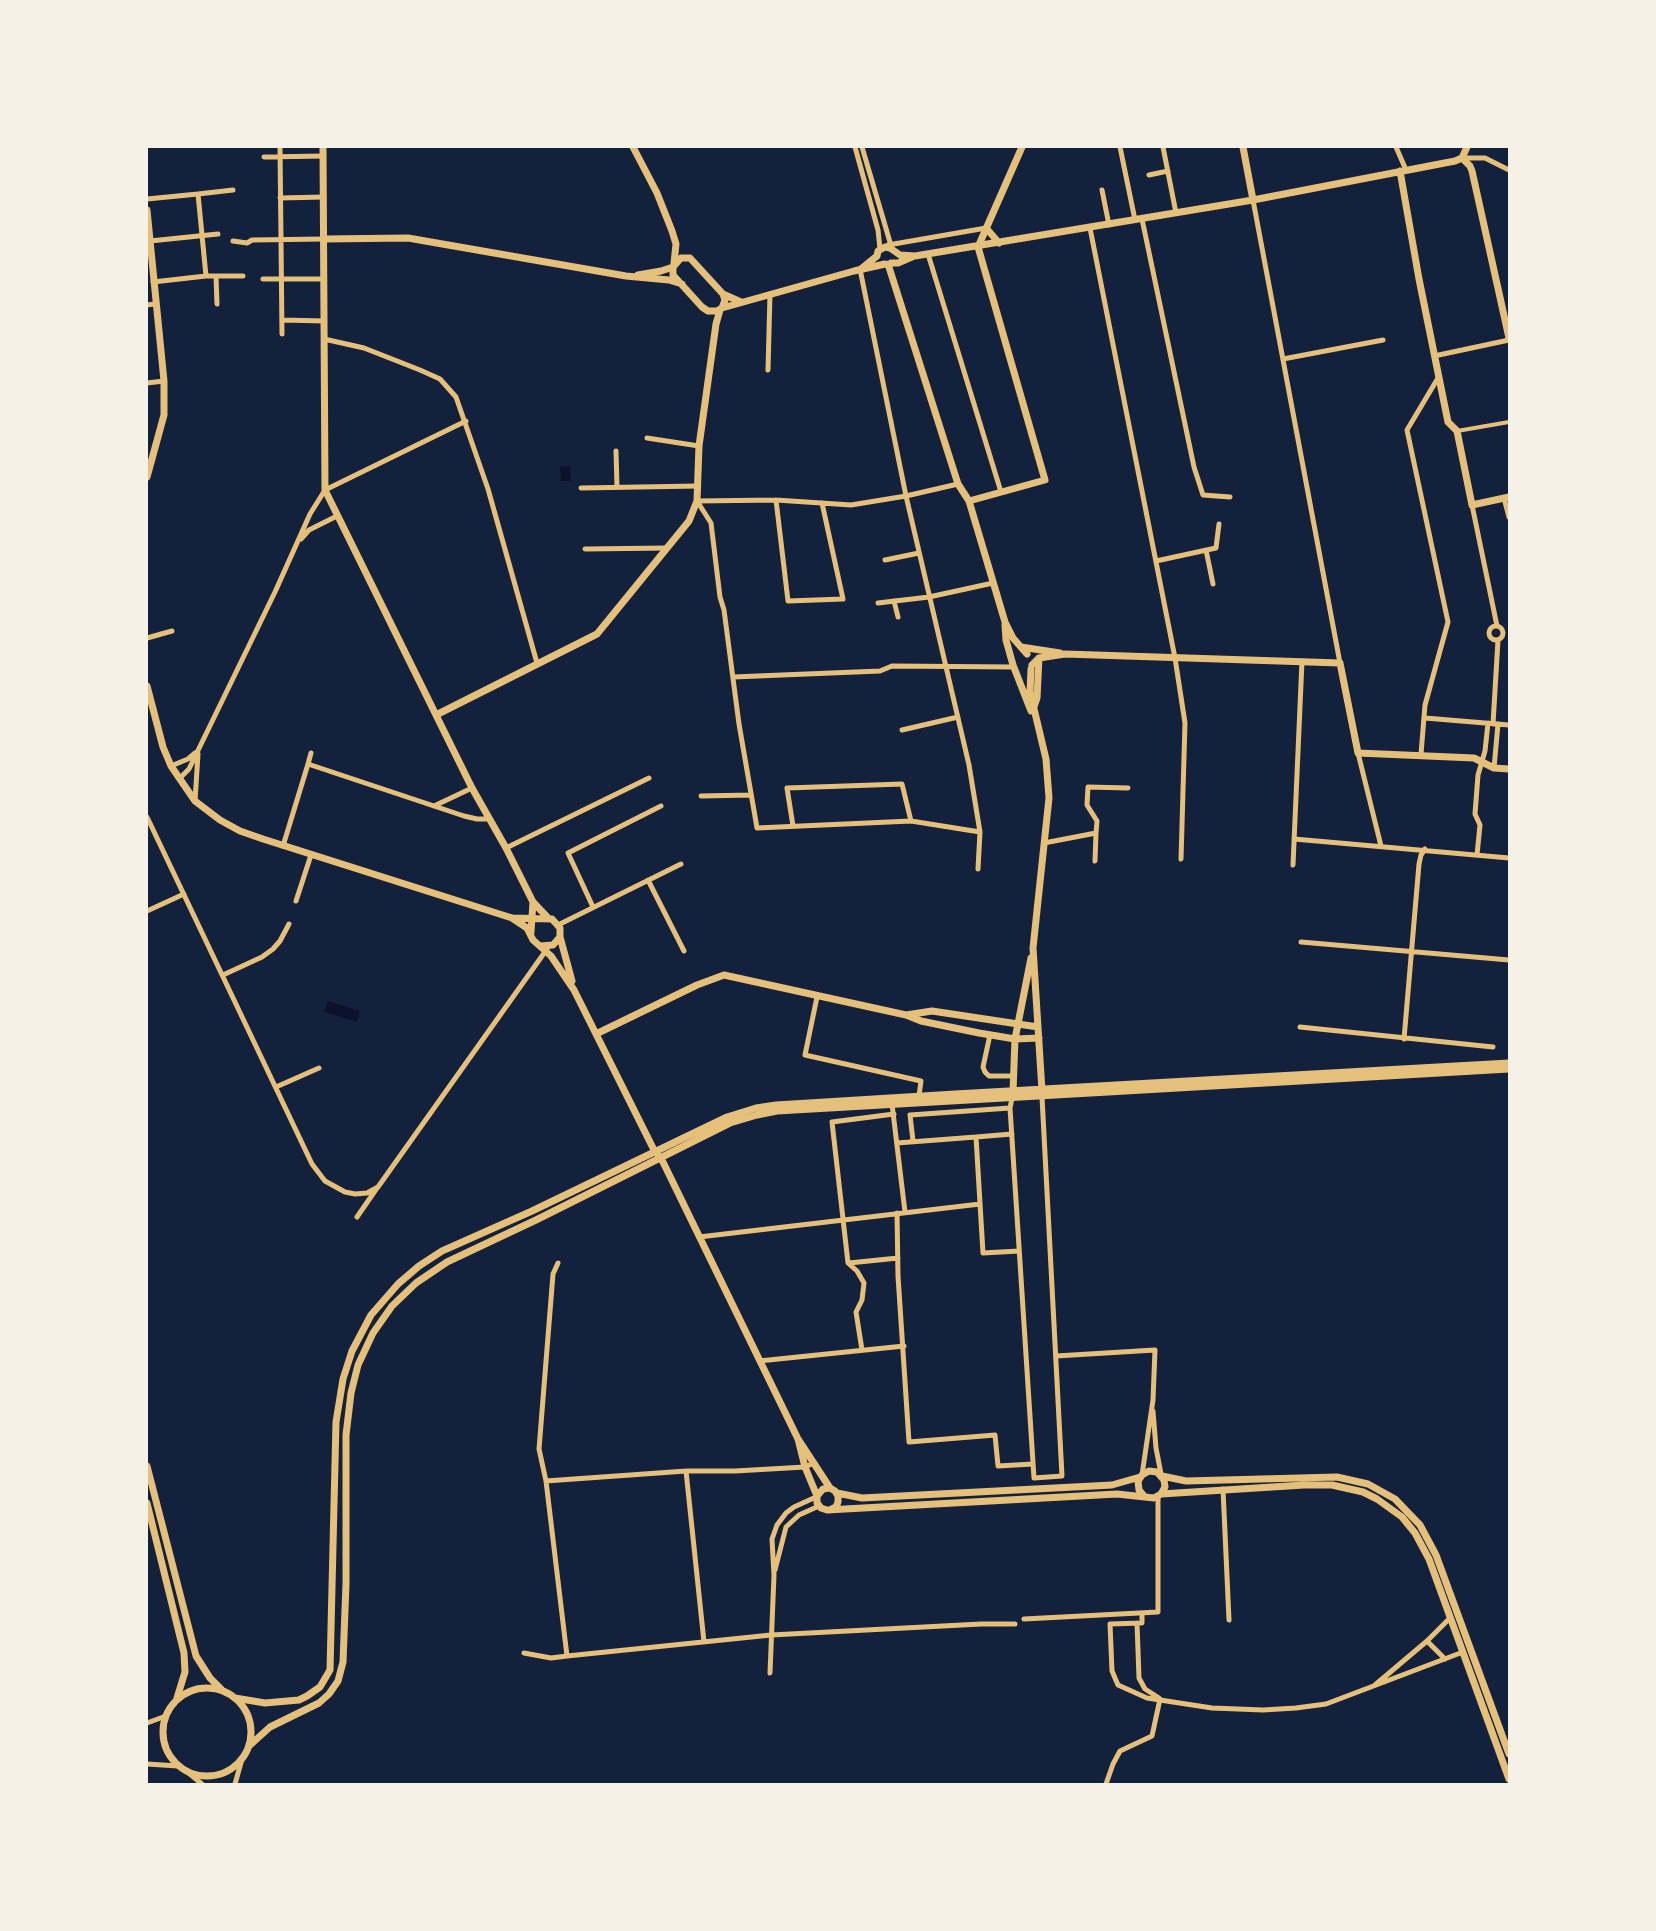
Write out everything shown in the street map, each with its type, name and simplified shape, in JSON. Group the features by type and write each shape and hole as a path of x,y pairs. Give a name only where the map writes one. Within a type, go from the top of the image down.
{"street":[{"path":"280,147 282,334"},
{"path":"323,147 326,490 472,788 533,902 543,947 574,990 660,1158 798,1439 830,1488 837,1493 862,1497 1112,1485 1153,1471 1185,1481 1337,1477 1368,1484 1395,1499 1420,1525 1436,1555 1509,1754"},
{"path":"633,147 657,193 676,244 723,294 741,302"},
{"path":"855,147 878,230 886,250 894,258 888,264"},
{"path":"862,147 886,250 880,263 888,264"},
{"path":"969,501 1046,480 978,247 1022,147"},
{"path":"1120,147 1139,220 1194,467 1203,495 1230,497"},
{"path":"1163,147 1176,213"},
{"path":"1243,147 1340,663 1358,753 1381,846"},
{"path":"1396,147 1403,171 1438,378 1448,422 1457,431 1497,626 1503,632 1498,640 1493,724 1494,768"},
{"path":"1462,158 1467,147"},
{"path":"264,156 323,156"},
{"path":"1434,356 1509,339 1472,171 1462,158"},
{"path":"702,307 708,311 721,309 860,269 898,263 915,256 1252,200 1462,158 1485,158 1509,170"},
{"path":"1149,175 1168,171"},
{"path":"147,199 233,190"},
{"path":"1102,190 1109,225"},
{"path":"198,194 206,276"},
{"path":"280,198 324,197"},
{"path":"147,210 164,381 163,419 147,477"},
{"path":"860,269 886,250 986,228"},
{"path":"986,228 999,243"},
{"path":"1090,228 1175,658 1185,723 1180,859"},
{"path":"150,241 218,234"},
{"path":"233,240 247,243 252,240 281,239 408,238 682,284"},
{"path":"676,244 673,275 716,324"},
{"path":"886,250 915,256"},
{"path":"928,254 1001,492"},
{"path":"626,276 661,271 674,265 681,258 690,258"},
{"path":"888,264 958,484 969,501 1005,621 1006,640 1013,666 1035,718"},
{"path":"860,269 906,496 958,717 980,832 978,869"},
{"path":"153,282 206,276 243,276"},
{"path":"216,276 217,304"},
{"path":"263,279 324,279"},
{"path":"436,715 597,634 689,521 698,501 699,446 716,324 725,300 723,294"},
{"path":"768,370 770,294"},
{"path":"147,305 155,304"},
{"path":"282,320 324,321"},
{"path":"324,339 364,348 440,380 456,397 488,489 537,663"},
{"path":"1283,359 1383,340"},
{"path":"1421,754 1425,705 1448,622 1407,430 1438,378"},
{"path":"147,383 164,381"},
{"path":"179,780 189,769 310,514 326,490 466,422"},
{"path":"1457,431 1509,422"},
{"path":"647,438 699,446"},
{"path":"616,452 617,488"},
{"path":"698,501 776,500 851,505 958,484"},
{"path":"581,488 698,486"},
{"path":"1472,505 1507,498 1506,507 1509,517"},
{"path":"776,500 788,601 843,599 822,503"},
{"path":"698,501 711,523 739,724 757,828 911,821 980,832"},
{"path":"297,545 309,530 337,516"},
{"path":"1156,561 1216,548 1219,524"},
{"path":"585,549 667,548"},
{"path":"1206,550 1213,584"},
{"path":"885,560 919,553"},
{"path":"878,603 929,597 993,583"},
{"path":"894,601 898,617"},
{"path":"1005,621 1032,660 1030,692 1048,773 1049,798 1033,948 1015,1039 1013,1094 1010,1108 1034,1478 1062,1476 1033,948"},
{"path":"1497,626 1490,629 1488,634 1491,639 1498,640"},
{"path":"147,638 172,631"},
{"path":"1013,666 1015,656 1025,651 1340,663"},
{"path":"733,677 880,671 892,666 1013,666 1022,673 1039,658 1065,654"},
{"path":"1033,710 1037,698 1039,658"},
{"path":"1293,865 1302,661"},
{"path":"147,686 149,704 163,747 179,780 195,801 220,820 240,831 284,846 515,918 537,923 558,924 681,864"},
{"path":"902,730 958,717"},
{"path":"1425,718 1509,725"},
{"path":"1477,855 1480,825 1475,814 1478,775 1493,724"},
{"path":"171,766 188,759 198,750"},
{"path":"195,801 198,750"},
{"path":"284,846 311,753"},
{"path":"1358,753 1474,758 1494,768 1509,769"},
{"path":"308,764 477,819 490,819"},
{"path":"506,848 649,777"},
{"path":"793,826 787,788 902,784 911,821"},
{"path":"1095,861 1097,821 1088,805 1088,787 1128,788"},
{"path":"434,806 472,788"},
{"path":"701,796 752,795"},
{"path":"593,907 568,853 662,806"},
{"path":"147,817 312,1164 325,1181 345,1192 367,1193 378,1187"},
{"path":"1044,843 1096,833"},
{"path":"1294,839 1509,858"},
{"path":"1404,1039 1419,864 1425,849"},
{"path":"296,901 311,855"},
{"path":"648,880 684,951"},
{"path":"147,911 184,894"},
{"path":"515,918 527,912 533,902"},
{"path":"533,902 537,923"},
{"path":"515,918 527,928 537,923"},
{"path":"223,975 262,957 273,949 289,924"},
{"path":"558,924 574,990"},
{"path":"536,962 543,947 556,943 560,937"},
{"path":"1301,942 1509,960"},
{"path":"357,1217 536,962 543,947"},
{"path":"536,962 554,961"},
{"path":"596,1034 697,985 724,975 906,1015 921,1022 1015,1039 1039,1038"},
{"path":"817,997 805,1055 921,1081 919,1096"},
{"path":"906,1015 932,1011 1038,1027"},
{"path":"1300,1027 1493,1047"},
{"path":"990,1035 983,1067 985,1072 989,1076 1014,1076"},
{"path":"1042,1093 1509,1063"},
{"path":"276,1088 319,1068"},
{"path":"147,1466 196,1656 210,1678 223,1691 235,1698 265,1703 299,1700 320,1687 330,1670 338,1402 346,1365 371,1315 398,1284 419,1266 442,1251 728,1117 756,1108 919,1096 1042,1093 1509,1069"},
{"path":"249,1746 270,1727 319,1703 334,1688 342,1672 346,1584 347,1416 358,1365 383,1317 403,1295 440,1266 730,1123 757,1114 1013,1094"},
{"path":"892,1104 905,1212"},
{"path":"913,1142 910,1115 1010,1108"},
{"path":"862,1350 856,1312 862,1300 864,1283 857,1271 848,1263 832,1122 894,1114"},
{"path":"897,1143 1012,1134"},
{"path":"976,1137 983,1252 1019,1251"},
{"path":"699,1237 980,1204"},
{"path":"897,1214 909,1442 996,1435 998,1466 1033,1464"},
{"path":"848,1263 898,1258"},
{"path":"558,1263 553,1274 539,1449 546,1481 567,1656"},
{"path":"759,1360 904,1346"},
{"path":"1056,1356 1155,1350 1153,1400 1138,1486 1145,1496"},
{"path":"1024,1619 1158,1612 1160,1495 1165,1484 1156,1448 1153,1400"},
{"path":"798,1439 814,1497 824,1510 1117,1494 1154,1498 1160,1495 1223,1489 1332,1485 1363,1492 1402,1517 1415,1533 1429,1559 1509,1779"},
{"path":"546,1481 686,1471 805,1467 814,1462"},
{"path":"686,1471 704,1642"},
{"path":"770,1673 774,1575 771,1547 777,1525 786,1513 814,1497 820,1490 830,1488"},
{"path":"1223,1489 1229,1620"},
{"path":"830,1510 838,1502 837,1493"},
{"path":"147,1503 184,1653 185,1672 177,1700 166,1716 164,1743 172,1759 202,1784"},
{"path":"774,1575 786,1527 799,1515 819,1506"},
{"path":"1142,1613 1142,1623 1110,1624 1114,1680 1118,1685 1147,1698 1212,1708 1233,1710 1296,1708 1326,1704 1463,1652"},
{"path":"1372,1688 1450,1618"},
{"path":"1137,1623 1139,1678 1145,1689 1160,1699"},
{"path":"524,1653 551,1658 771,1635 1015,1624"},
{"path":"1427,1641 1445,1659"},
{"path":"177,1700 194,1690 204,1688 223,1691"},
{"path":"235,1698 250,1720 251,1738 235,1784"},
{"path":"1106,1784 1120,1751 1152,1736 1160,1699"},
{"path":"147,1724 166,1716"},
{"path":"147,1764 182,1768 202,1776 220,1774 242,1759"}],"water":[{"path":"560,466 570,466 571,481 561,481"},
{"path":"328,1001 360,1011 357,1022 324,1012"}]}
